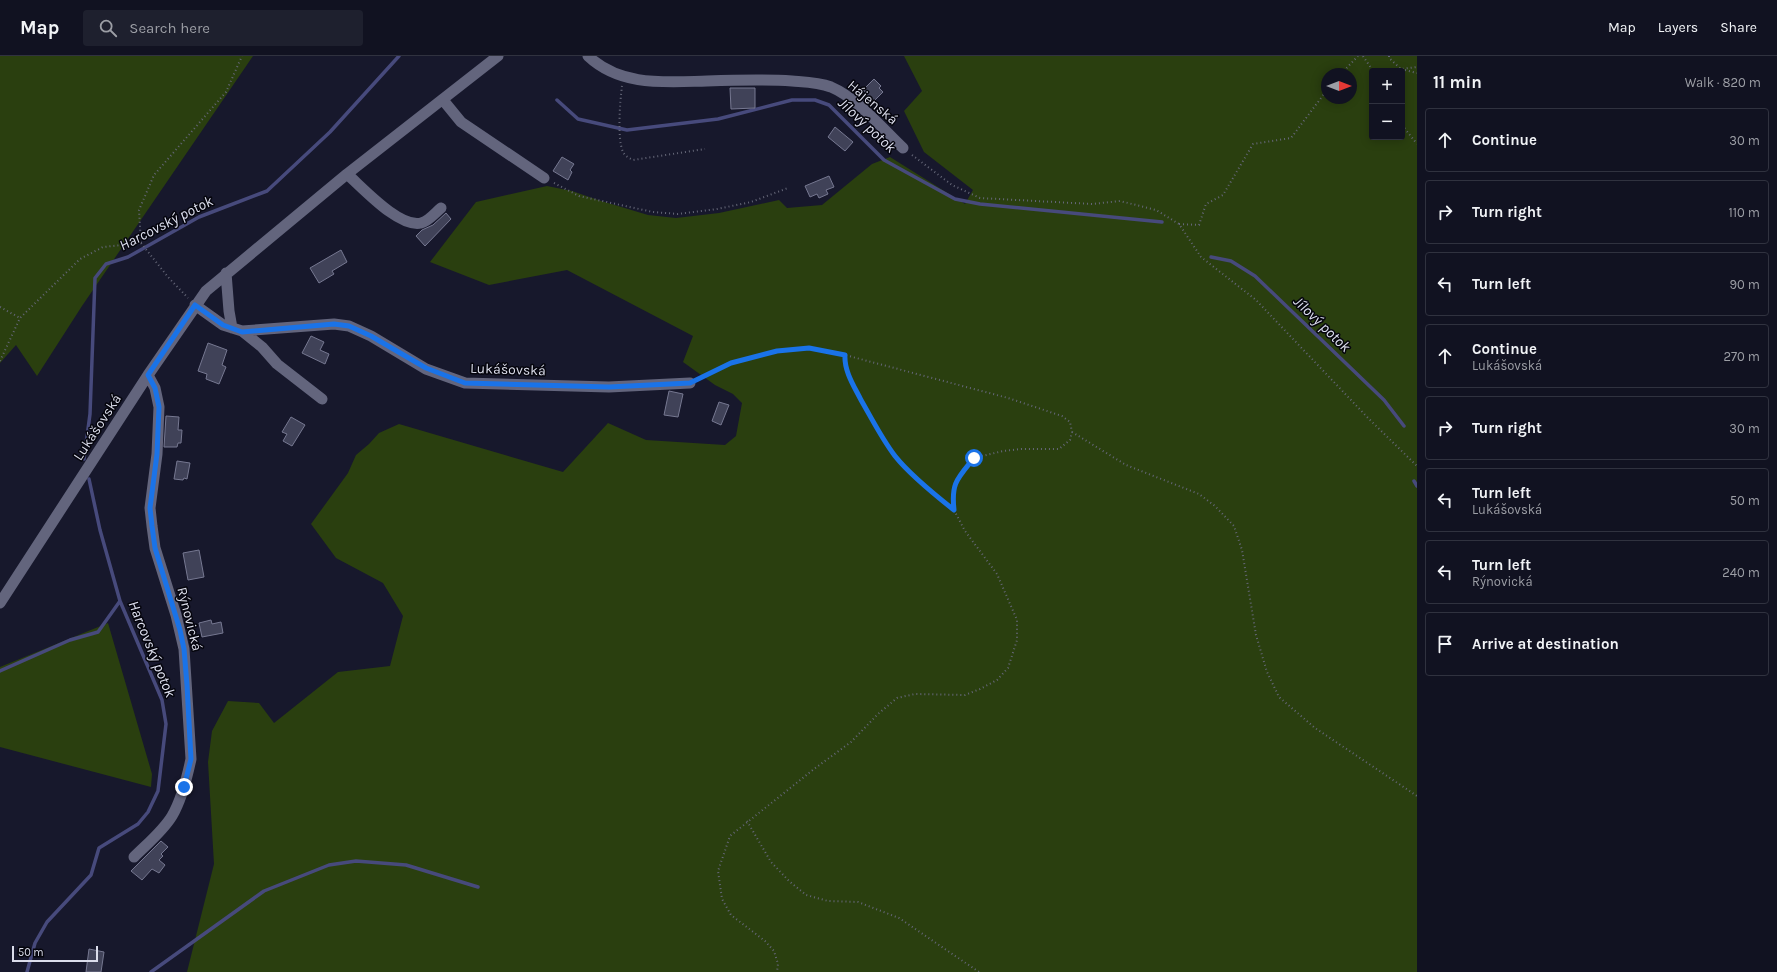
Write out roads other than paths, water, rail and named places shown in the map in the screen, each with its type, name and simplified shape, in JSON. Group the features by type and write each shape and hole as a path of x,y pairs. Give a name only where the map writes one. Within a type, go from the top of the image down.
{"street":[{"name":"Lukášovská","path":"0,603 148,375 206,291 347,174 498,56"},
{"name":"Hájenská","path":"588,56 604,69 624,77 652,82 768,80 819,83 832,88 855,103 903,148"},
{"path":"443,100 461,122 544,178"},
{"path":"347,174 387,210 402,219 416,223 423,223 441,208"},
{"path":"226,273 228,311 237,330"},
{"path":"195,305 223,325 237,330 262,346 277,364 322,399"},
{"name":"Lukášovská","path":"237,330 334,324 349,326 371,336 426,368 465,383 609,387 690,383"},
{"name":"Rýnovická","path":"134,857 172,816 188,775 191,759 184,649 176,615 155,548 152,526 150,508 157,454 159,407 155,388 148,375"}],"waterway":[{"name":"Harcovský potok","path":"84,459 90,414 95,278 106,264 128,257 199,217 267,191 330,132 399,56"},
{"name":"Jílový potok","path":"557,100 578,119 627,130 718,119 792,100 815,100 829,105 884,160 955,199 980,204 1162,222"},
{"name":"Jílový potok","path":"1211,257 1231,261 1255,276 1384,400 1404,426"},
{"name":"Harcovský potok","path":"27,972 35,943 47,922 91,875 99,848 138,824 148,812 158,791 166,724 162,700 120,601 100,530 89,479"},
{"name":"Jílový potok","path":"1414,481 1417,486"},
{"path":"0,671 70,640 98,632 120,601"},
{"path":"151,972 264,891 329,865 356,861 406,865 478,887"}]}
